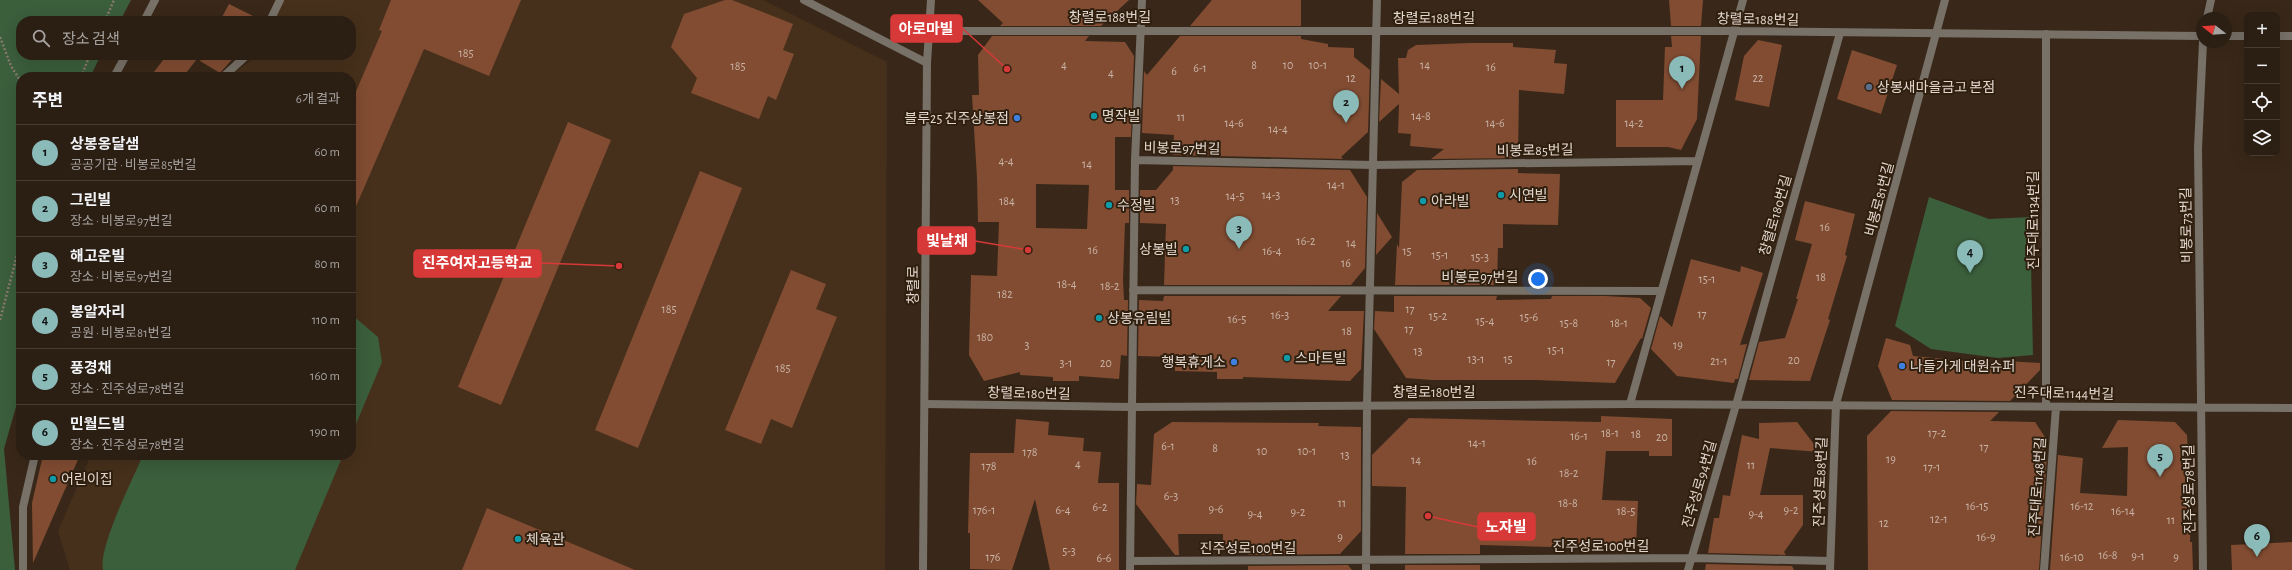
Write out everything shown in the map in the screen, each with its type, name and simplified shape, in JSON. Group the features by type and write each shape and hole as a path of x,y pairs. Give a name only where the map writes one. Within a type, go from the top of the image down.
{"street":[{"path":"147,16 155,0"},
{"path":"272,16 280,0"},
{"path":"804,0 928,63"},
{"name":"창렬로","path":"924,570 928,63 931,31 931,0"},
{"path":"1130,570 1135,160 1142,0"},
{"path":"1366,570 1367,405 1377,0"},
{"path":"1630,404 1743,0"},
{"name":"비봉로81번길","path":"1836,404 1945,0"},
{"path":"2208,12 2211,0"},
{"name":"창렬로188번길","path":"931,31 1141,30 1734,31 1840,33 1937,32"},
{"path":"1937,32 2196,36"},
{"name":"창렬로180번길","path":"1736,405 1840,33"},
{"name":"진주대로1134번길","path":"2046,34 2046,406"},
{"path":"2232,36 2244,36"},
{"path":"2280,36 2292,36"},
{"name":"비봉로73번길","path":"2201,407 2198,148 2203,48"},
{"path":"117,72 123,60"},
{"path":"228,72 242,60"},
{"name":"비봉로97번길","path":"1135,160 1373,165"},
{"name":"비봉로85번길","path":"1373,165 1698,161"},
{"name":"비봉로97번길","path":"1133,290 1370,289 1661,292"},
{"name":"창렬로180번길","path":"925,404 1132,407 1836,404"},
{"name":"진주대로1144번길","path":"1836,404 2292,408"},
{"name":"진주성로88번길","path":"1692,558 1830,566 1836,404"},
{"name":"진주성로94번길","path":"1688,570 1736,405"},
{"name":"진주대로1148번길","path":"2044,570 2056,406"},
{"name":"진주성로78번길","path":"2201,407 2203,570"},
{"path":"24,570 23,507 34,460"},
{"name":"진주성로100번길","path":"1130,561 1367,561 1692,558"}],"path":[{"path":"107,16 114,0"},
{"path":"0,37 10,66 16,75"},
{"path":"83,72 88,60"},
{"path":"0,320 16,259"}],"shaded area":[{"path":"284,0 763,0 887,62 885,570 70,570 58,531 89,460 356,460 356,72 236,72 251,60 356,60 356,16 276,16"}],"green space":[{"path":"0,0 131,0 123,16 16,16 16,60 98,60 92,72 16,72 16,407 4,449 15,570 0,570"},
{"path":"1929,197 1989,219 2030,217 2033,355 1998,358 1931,349 1895,326"},
{"path":"356,318 378,337 382,362 356,424"},
{"path":"141,460 341,460 295,570 103,570 103,559 106,546 117,513"}],"building":[{"path":"391,0 521,0 489,76 424,49 356,206 356,91 382,31 379,30"},
{"path":"725,0 732,0 793,24 783,50 794,54 776,100 768,96 759,119 691,93 697,78 671,47 684,14"},
{"path":"978,0 1129,0 1101,26 1000,26 1003,23"},
{"path":"1212,0 1301,0 1301,26 1190,26"},
{"path":"1669,0 1703,0 1701,26 1671,26"},
{"path":"229,4 253,16 223,16"},
{"path":"992,36 1089,36 1085,41 1125,42 1134,56 1131,137 1115,137 1115,190 1129,190 1129,223 1125,223 1123,280 1124,300 1128,300 1127,356 1121,355 1119,379 1079,376 1079,381 1053,381 1053,377 1020,375 1020,372 984,381 969,355 971,275 997,276 999,222 978,222 972,95 979,95 978,55","holes":["1036,184 1089,185 1087,229 1036,228"]},
{"path":"1180,36 1301,36 1301,39 1328,44 1328,47 1354,48 1354,57 1370,70 1368,132 1341,157 1343,159 1173,155 1174,135 1142,133 1144,71 1147,75"},
{"path":"1671,36 1701,36 1697,119 1681,150 1668,147 1616,147 1616,100 1663,100 1665,47 1672,47"},
{"path":"1758,40 1782,45 1769,107 1735,100 1744,56"},
{"path":"1513,43 1513,47 1556,50 1554,63 1567,64 1564,94 1519,90 1518,158 1431,159 1444,149 1410,146 1411,134 1398,133 1399,104 1379,122 1381,79 1399,94 1398,58 1406,58 1408,50 1416,45"},
{"path":"1852,50 1897,65 1881,114 1837,99"},
{"path":"163,60 196,60 187,72 154,72"},
{"path":"201,60 232,60 221,72 200,61"},
{"path":"568,122 611,140 501,405 458,387"},
{"path":"1173,166 1350,170 1367,197 1365,268 1351,285 1164,285 1166,224 1140,223 1140,190 1156,190 1173,170"},
{"path":"1518,169 1518,173 1560,174 1558,225 1503,224 1503,248 1498,248 1497,285 1395,285 1397,244 1399,248 1402,182 1417,170"},
{"path":"700,171 742,188 638,448 595,430"},
{"path":"1805,201 1855,214 1845,255 1847,256 1828,319 1830,320 1810,381 1749,380 1759,342 1785,338 1798,299 1796,299 1812,244 1795,240"},
{"path":"1377,213 1392,237 1376,255"},
{"path":"1691,259 1740,272 1741,266 1763,273 1740,345 1747,344 1738,379 1735,379 1734,383 1677,376 1651,349 1660,316 1672,327"},
{"path":"791,270 826,284 816,309 837,317 792,428 771,419 761,444 725,430"},
{"path":"1164,296 1341,296 1328,311 1364,311 1361,369 1350,381 1243,377 1243,379 1217,379 1217,372 1175,371 1175,357 1138,356 1139,300 1163,301"},
{"path":"1394,296 1497,296 1496,300 1551,299 1552,296 1605,296 1640,298 1651,308 1642,339 1641,338 1615,383 1536,380 1432,380 1406,378 1374,329 1375,311 1394,312"},
{"path":"1886,338 1910,345 1913,356 2008,365 2008,361 2040,363 2040,370 2010,401 1892,400 1878,366"},
{"path":"1891,411 1999,412 1990,421 2035,422 2045,437 2044,454 2047,454 2039,570 1868,570 1867,436"},
{"path":"1601,416 1672,419 1672,456 1649,456 1649,451 1606,451 1602,500 1638,501 1636,546 1552,544 1552,547 1480,545 1480,554 1405,554 1406,487 1372,486 1372,455 1409,418 1601,422"},
{"path":"1016,419 1049,422 1048,435 1084,438 1083,451 1101,452 1098,483 1119,483 1119,570 1050,570 1035,499 1012,570 970,569 970,533 968,533 970,453 1014,453"},
{"path":"2118,420 2175,422 2187,435 2191,509 2190,542 2192,542 2193,570 2050,570 2058,455 2083,458 2080,493 2127,496 2128,447 2102,448"},
{"path":"1172,422 1319,423 1318,426 1361,427 1361,531 1340,554 1248,555 1249,545 1223,544 1223,534 1178,534 1179,555 1175,555 1136,504 1137,484 1151,485 1154,434"},
{"path":"1797,422 1820,452 1770,448 1760,495 1803,495 1803,525 1784,552 1786,555 1708,553 1714,518 1719,518 1723,495 1730,496 1742,435 1759,439 1759,423"},
{"name":"어린이집","path":"42,460 78,460 33,563 32,503"},
{"name":"체육관","path":"487,508 635,570 462,570"},
{"path":"2292,542 2292,570 2232,570 2231,545"},
{"path":"1706,564 1792,566 1794,570 1705,570"},
{"path":"1348,565 1352,570 1248,570 1248,566"},
{"path":"1405,565 1480,565 1480,570 1405,570"}],"place":[{"name":"아로마빌","path":"1007,69"},
{"name":"상봉새마을금고 본점","path":"1869,87"},
{"name":"상봉옹달샘","path":"1682,89"},
{"name":"명작빌","path":"1094,116"},
{"name":"블루25 진주상봉점","path":"1017,118"},
{"name":"그린빌","path":"1346,123"},
{"name":"시연빌","path":"1501,195"},
{"name":"아라빌","path":"1423,201"},
{"name":"수정빌","path":"1109,205"},
{"name":"상봉빌","path":"1186,249"},
{"name":"해고운빌","path":"1239,249"},
{"name":"빛날채","path":"1028,250"},
{"name":"진주여자고등학교","path":"619,266"},
{"name":"봉알자리","path":"1970,273"},
{"name":"상봉유림빌","path":"1099,318"},
{"name":"스마트빌","path":"1287,358"},
{"name":"행복휴게소","path":"1234,362"},
{"name":"나들가게 대원슈퍼","path":"1902,366"},
{"name":"풍경채","path":"2160,477"},
{"name":"어린이집","path":"53,479"},
{"name":"노자빌","path":"1428,516"},
{"name":"체육관","path":"518,539"},
{"name":"민월드빌","path":"2257,557"}]}
